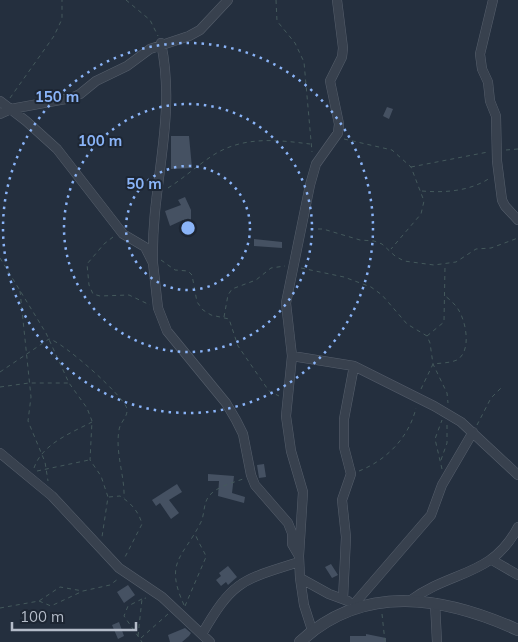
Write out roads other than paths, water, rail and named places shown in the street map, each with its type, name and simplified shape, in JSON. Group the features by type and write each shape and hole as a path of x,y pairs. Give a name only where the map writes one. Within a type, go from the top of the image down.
{"street":[{"path":"6,105 70,98 96,81 119,71 140,54 160,43 189,36 200,30 228,0"},
{"path":"312,630 300,578 299,559 303,492 288,434 286,399 292,356 286,303 292,266 316,164 338,133 339,124 330,81 342,57 343,48 337,0"},
{"path":"493,0 480,54 482,69 488,82 490,101 496,116 498,172 505,206 518,220"},
{"path":"160,43 168,98 159,194 152,230 158,308 167,331 226,403 236,420 243,434 251,475 262,494 288,524 292,533 292,544 299,559"},
{"path":"0,114 6,105"},
{"path":"6,105 57,150 123,234 145,247 153,260"},
{"path":"292,356 354,366 447,412 473,432 518,476"},
{"path":"343,599 346,537 342,500 351,474 346,459 343,434 354,366"},
{"path":"360,604 424,524 436,505 442,485 473,432"},
{"path":"0,453 52,496 123,570 155,592 210,642"},
{"path":"411,600 435,585 492,560 509,543 518,527"},
{"path":"202,634 219,605 237,585 299,559"},
{"path":"492,560 518,575"},
{"path":"300,578 343,599 360,604"},
{"path":"300,642 312,630 360,604 379,601 411,600 435,603 486,615 518,630"},
{"path":"435,603 437,642"}]}
